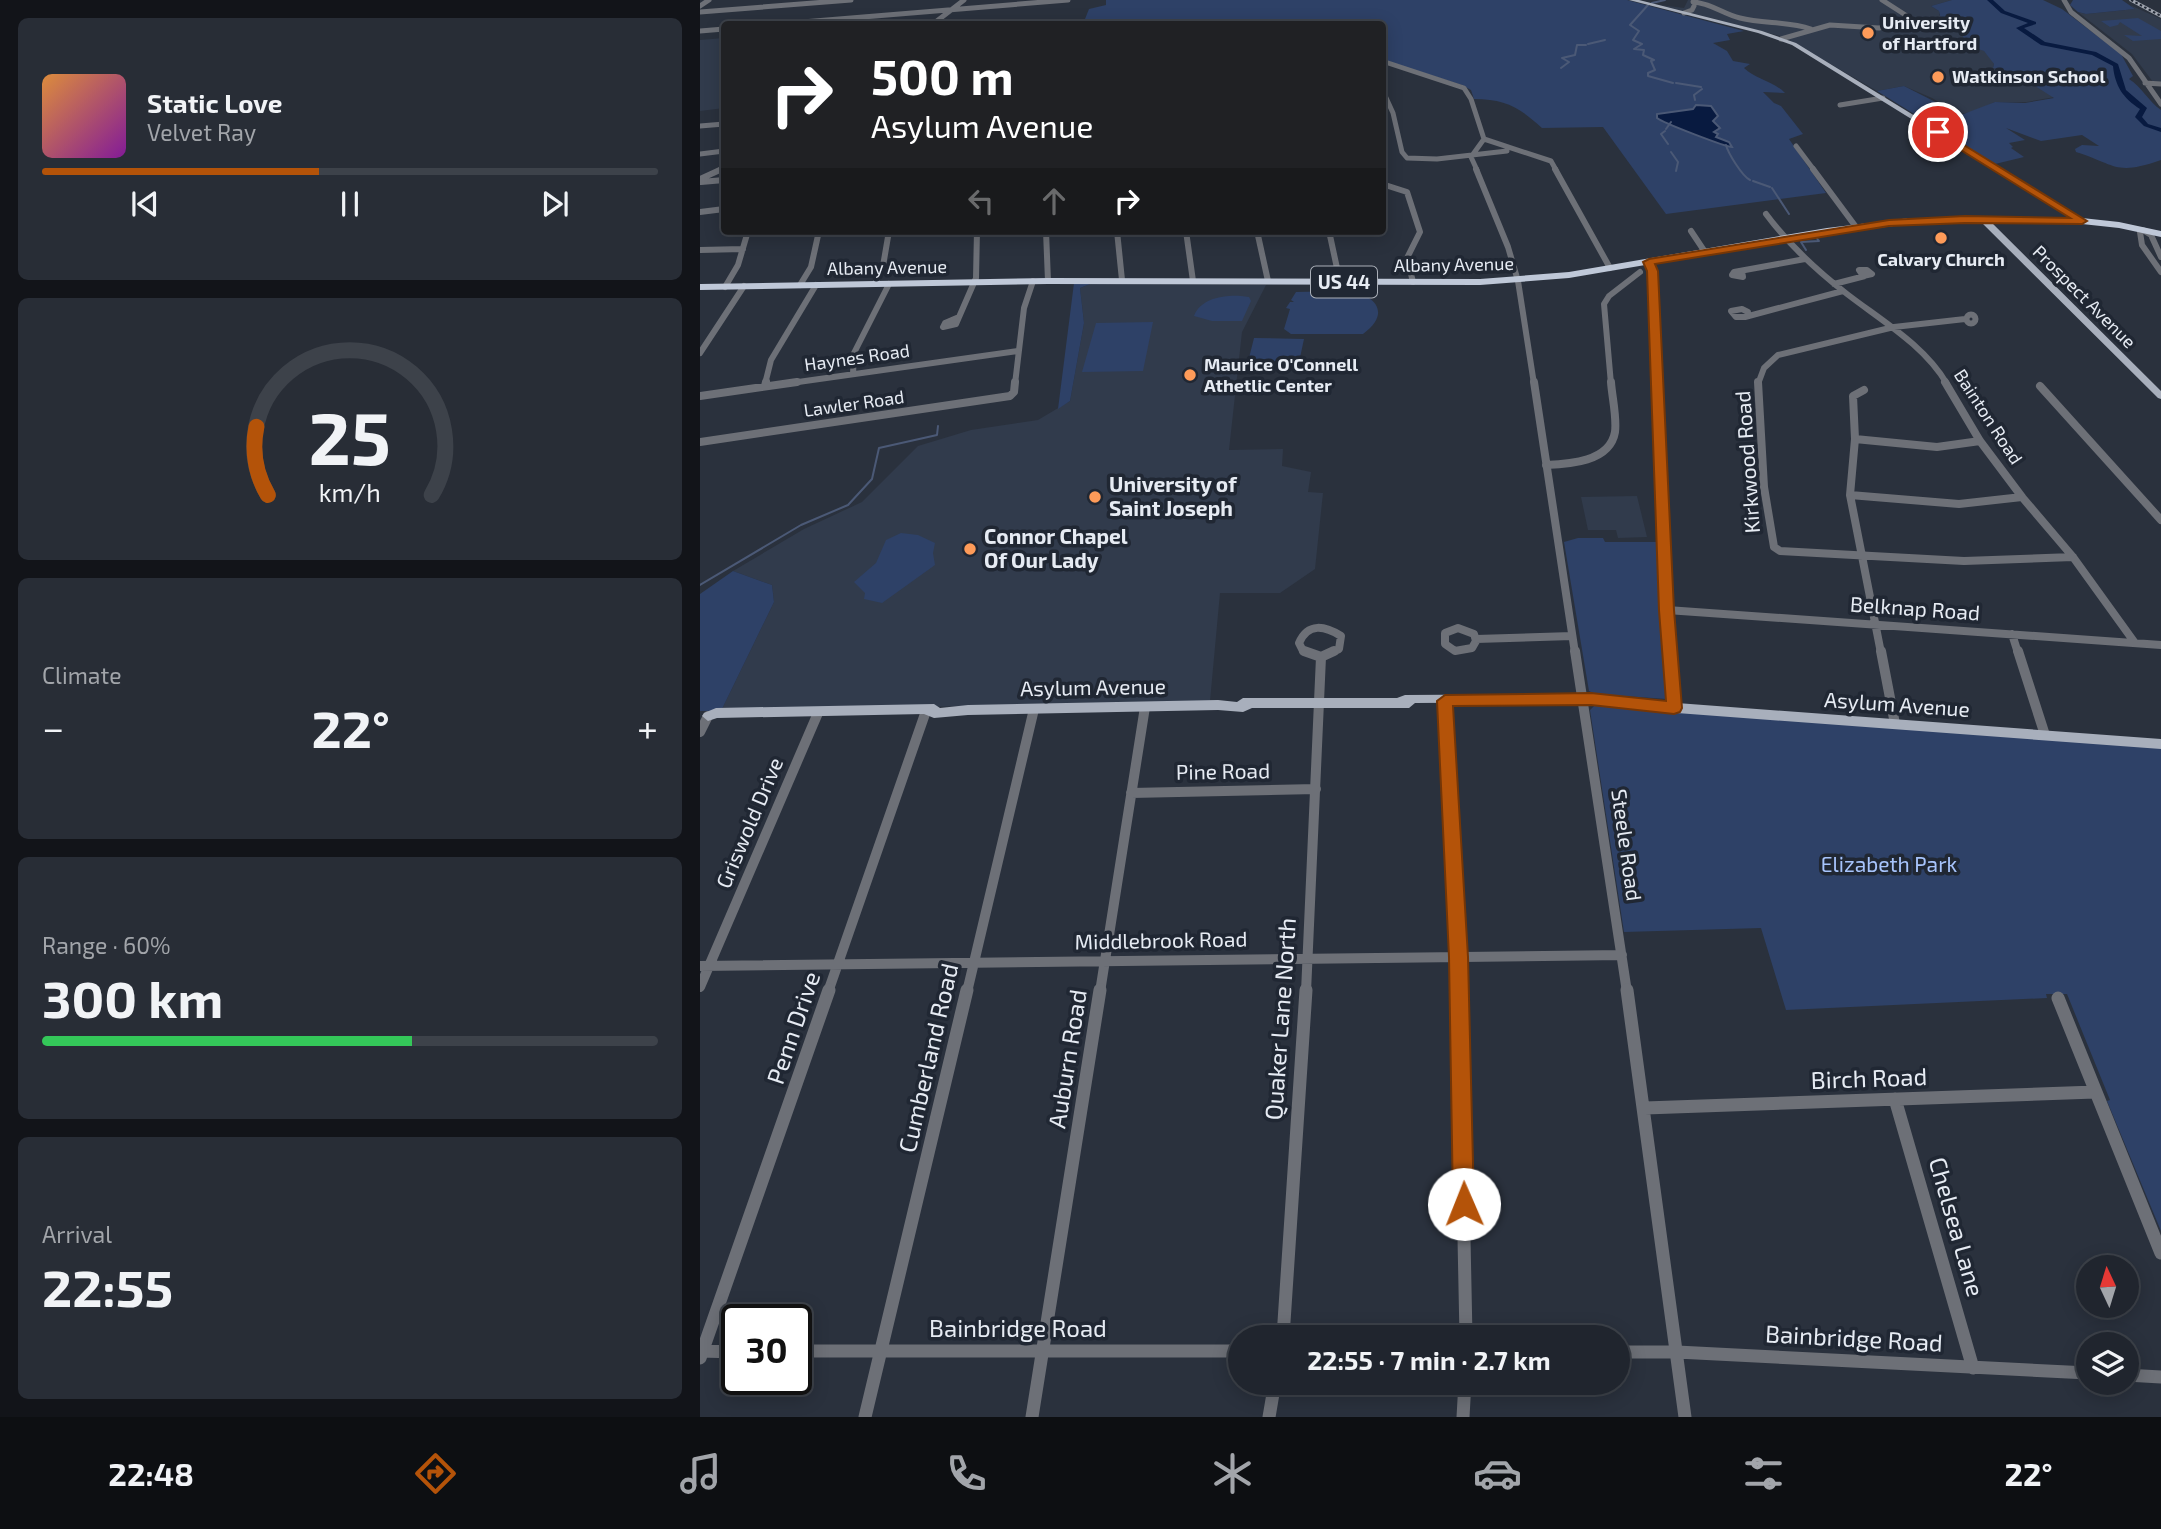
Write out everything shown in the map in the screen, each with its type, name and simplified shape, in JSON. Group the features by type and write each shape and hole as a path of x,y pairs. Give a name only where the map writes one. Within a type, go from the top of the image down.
{"highway":[{"name":"Albany Avenue","path":"700,287 1033,281 1518,281 1856,227 1920,221 2082,221 2161,234"}],"main road":[{"path":"1632,0 1781,38 1810,53 2082,221"},
{"name":"Prospect Avenue","path":"1984,219 2161,396"},
{"name":"Asylum Avenue","path":"704,716 1583,699 2161,742"}],"street":[{"path":"700,6 709,0"},
{"path":"700,12 851,0"},
{"path":"937,21 964,0"},
{"path":"815,21 1069,0"},
{"path":"1781,38 1839,24 1885,27 1906,22 1907,16 1882,0"},
{"path":"2064,0 2071,12 2129,58 2161,104"},
{"path":"1688,14 1693,2 1712,3 1736,17 1777,24 1799,24 1811,29"},
{"path":"700,31 721,29"},
{"path":"1386,63 1466,89 1484,139 1542,156 1553,164 1610,268"},
{"path":"2145,83 2161,84"},
{"path":"1386,98 1405,157 1421,160 1518,151"},
{"path":"1840,105 1883,98"},
{"path":"700,126 721,124"},
{"path":"1472,155 1484,139"},
{"path":"1796,146 1856,227"},
{"path":"700,154 721,151"},
{"name":"Steele Road","path":"1472,155 1518,281 1645,1108 1685,1417"},
{"path":"700,181 721,170"},
{"path":"700,181 721,180"},
{"path":"1386,185 1408,194 1419,226 1419,239 1407,258 1413,282"},
{"path":"700,212 721,209"},
{"name":"Bainton Road","path":"1766,214 1784,238 1805,259 1912,343 1940,373 1980,441 2022,497 2073,557 2135,643"},
{"path":"2161,257 2151,235 2143,230 2139,234 2142,245 2161,272"},
{"path":"1691,231 1705,252"},
{"path":"725,286 735,271 747,235"},
{"path":"800,285 811,267 818,235"},
{"path":"875,284 883,266 888,235"},
{"path":"959,317 976,276 977,235"},
{"path":"1046,235 1048,281"},
{"path":"1117,235 1122,281"},
{"path":"1187,235 1193,281"},
{"path":"1258,235 1268,282"},
{"path":"1330,235 1340,282"},
{"path":"700,250 743,249"},
{"path":"1742,271 1805,259"},
{"path":"1649,262 1652,271 1667,610 1674,705"},
{"path":"1546,465 1590,458 1606,449 1613,440 1615,431 1604,304 1609,296 1640,272"},
{"path":"1834,284 1866,276"},
{"path":"1018,351 1024,308 1033,281"},
{"path":"853,374 854,353 889,284"},
{"path":"765,386 771,360 816,285"},
{"path":"700,352 744,286"},
{"path":"1748,316 1843,291"},
{"name":"Kirkwood Road","path":"1965,319 1923,320 1890,327 1779,355 1764,368 1758,382 1764,487 1774,547 1780,551 1861,557 2013,562 2073,557"},
{"name":"Haynes Road","path":"700,396 1018,351"},
{"name":"Lawler Road","path":"700,442 1012,395 1015,390 1018,351"},
{"path":"2040,386 2161,520"},
{"path":"1864,390 1853,396 1855,439 1850,495 1894,722"},
{"path":"1855,439 1937,447 1980,441"},
{"path":"1850,495 1959,503 2022,497"},
{"name":"Belknap Road","path":"1667,610 2161,645"},
{"path":"1314,628 1334,629 1341,636 1342,645 1334,653 1321,657 1303,651 1301,638 1314,628"},
{"path":"2012,634 2044,733"},
{"path":"1476,639 1573,636"},
{"name":"Quaker Lane North","path":"1284,1325 1308,958 1321,657"},
{"path":"1441,701 1458,957 1466,1325"},
{"name":"Auburn Road","path":"1032,1417 1145,707"},
{"name":"Cumberland Road","path":"865,1417 1034,709"},
{"name":"Penn Drive","path":"701,1354 928,711"},
{"name":"Griswold Drive","path":"700,987 705,966 818,713"},
{"path":"700,732 704,716"},
{"name":"Pine Road","path":"1131,793 1316,789"},
{"name":"Middlebrook Road","path":"705,966 1622,955"},
{"path":"2058,998 2161,1253"},
{"name":"Birch Road","path":"1645,1108 2095,1092"},
{"name":"Chelsea Lane","path":"1895,1099 1973,1368"},
{"name":"Bainbridge Road","path":"812,1352 1228,1352"},
{"name":"Bainbridge Road","path":"1630,1352 1677,1352 2076,1372"},
{"path":"701,1354 721,1353"},
{"path":"2139,1376 2161,1377"},
{"path":"1269,1417 1273,1395"},
{"path":"1463,1417 1464,1395"}],"shaded area":[{"path":"1688,0 1952,0 1931,6 1939,11 1939,15 1966,30 1964,35 1967,40 1987,53 1994,64 1993,68 2013,72 2055,97 2027,102 1995,102 1973,112 1958,114 1932,98 1904,86 1877,91 1784,37 1660,5 1684,8"},
{"path":"2130,5 2161,19 2161,82 2153,82 2132,54 2078,12 2086,14 2135,9"},
{"path":"721,38 721,108 700,111 700,40"},
{"path":"1696,105 1711,106 1718,116 1713,121 1720,128 1714,132 1718,134 1716,137 1729,142 1732,147 1657,118 1657,114 1693,109"},
{"name":"University of Saint Joseph","path":"1090,284 1266,285 1242,332 1229,450 1283,449 1282,466 1311,472 1308,492 1323,493 1315,569 1280,593 1220,593 1210,701 721,711 774,602 772,585 733,571 804,529 862,502 918,446 971,430 1038,420 1070,401 1084,323 1080,288"},
{"path":"1637,496 1647,537 1618,538 1616,530 1588,530 1581,497"}],"green space":[{"path":"1106,0 1627,0 1744,31 1727,34 1730,40 1713,43 1727,51 1733,61 1750,64 1744,68 1785,93 1763,92 1781,106 1803,134 1789,139 1826,193 1666,214 1603,127 1542,128 1511,106 1474,99 1471,90 1462,85 1386,61 1386,21 1084,21 1089,9 1106,5"},
{"path":"1952,0 2043,0 2062,9 2121,54 2133,76 2129,79 2161,110 2161,160 2134,167 2117,167 2076,152 2075,149 2082,145 2099,146 2082,135 2041,141 2006,128 2025,140 2009,143 2013,147 2011,148 2024,157 1995,164 1877,91 1904,86 1961,115 1995,102 2025,103 2054,98 2013,72 1993,68 1994,64 1984,51 1966,45 1970,43 1963,37 1963,29 1940,16 1939,11 1931,6"},
{"path":"2073,0 2122,0 2135,9 2086,14 2078,12 2070,5"},
{"path":"2138,18 2161,31 2161,39 2133,41 2124,35 2142,36 2120,22 2110,27 2101,21"},
{"path":"1074,283 1090,284 1080,288 1084,323 1070,401 1058,409"},
{"path":"1343,291 1364,296 1376,305 1377,319 1363,334 1291,334 1284,329 1290,309 1286,308 1290,302 1294,302 1291,300 1296,292"},
{"path":"1249,297 1251,301 1242,321 1212,321 1194,316 1207,301"},
{"path":"1153,322 1143,371 1082,372 1096,323"},
{"path":"1254,338 1304,339 1298,367 1247,366"},
{"path":"901,533 918,535 935,543 935,565 882,603 864,599 865,593 854,582 876,563 886,540"},
{"path":"1578,538 1603,538 1605,542 1657,542 1667,699 1595,694 1589,691 1564,542"},
{"path":"733,571 772,585 774,602 721,711 700,711 700,594"},
{"name":"Elizabeth Park","path":"1596,704 2161,746 2161,1231 2107,1101 2110,1100 2067,994 2046,994 2047,998 1786,1010 1761,928 1624,932 1590,710"}],"waterway":[{"path":"1652,3 1665,0"},
{"path":"1990,0 2003,12 2034,23 2019,28 2043,44 2094,53 2116,65 2123,91 2144,108 2138,117 2146,125 2161,130"},
{"path":"1648,5 1630,25 1639,31 1633,40 1642,44 1634,49 1644,50 1643,55 1654,60 1651,61 1655,70 1648,73 1648,76 1673,83"},
{"path":"1588,44 1605,40"},
{"path":"1561,68 1569,62 1562,58 1575,55 1577,45 1586,45"},
{"path":"1676,83 1701,87"},
{"path":"1695,100 1694,95 1702,89"},
{"path":"1666,129 1671,122"},
{"path":"1665,131 1661,134 1668,144"},
{"path":"1726,145 1736,164 1750,180"},
{"path":"1671,152 1678,162 1676,171"},
{"path":"1753,181 1770,187"},
{"path":"1772,188 1789,214"},
{"path":"1806,250 1801,242 1819,241 1815,236"},
{"path":"700,585 801,525 848,505 872,479 879,448 937,435 938,426"}],"railway":[{"path":"2131,0 2161,16"}],"place":[{"name":"University of Hartford","path":"1868,33"},
{"name":"Watkinson School","path":"1938,77"},
{"name":"Calvary Church","path":"1941,238"},
{"name":"Maurice O'Connell Athetlic Center","path":"1190,375"},
{"name":"University of Saint Joseph","path":"1095,497"},
{"name":"Connor Chapel Of Our Lady","path":"970,549"}],"route":[{"path":"1464,1204 1458,957 1445,701 1576,698 1674,708 1652,271 1649,262 1889,223 1965,219 2082,221 1938,132"}]}
